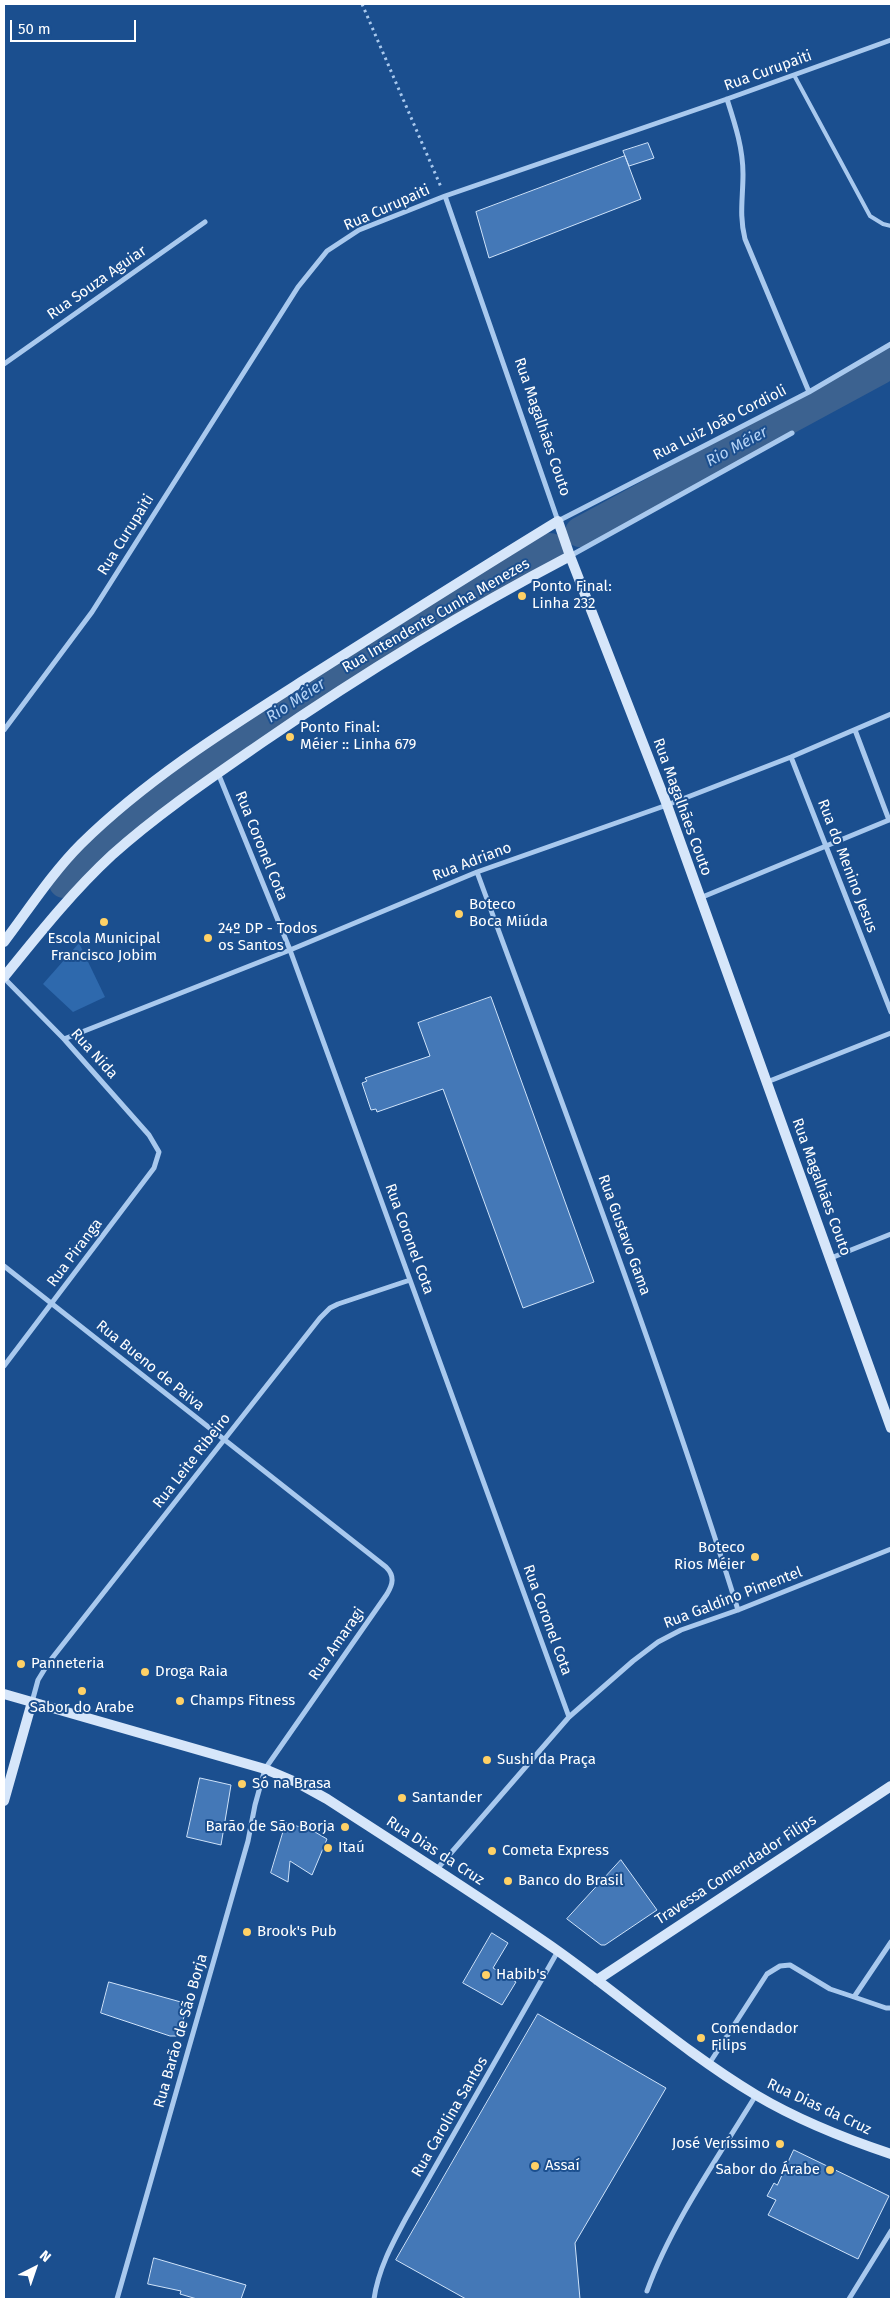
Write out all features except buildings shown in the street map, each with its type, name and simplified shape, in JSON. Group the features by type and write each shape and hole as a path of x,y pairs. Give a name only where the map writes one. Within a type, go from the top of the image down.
{"street":[{"name":"Rua Curupaiti","path":"4,730 92,612 298,287 328,251 359,230 445,196 727,99 891,40"},
{"path":"727,99 741,143 743,175 741,222 745,239 809,392"},
{"name":"Rua Magalhães Couto","path":"445,196 568,551 667,805 889,1413 891,1428"},
{"name":"Rua Souza Aguiar","path":"4,364 205,222"},
{"name":"Rua Luiz João Cordioli","path":"558,521 809,392 891,344"},
{"path":"568,551 792,433"},
{"name":"Rua Intendente Cunha Menezes","path":"4,942 56,873 80,846 159,779 233,725 388,625 558,521"},
{"name":"Rua Intendente Cunha Menezes","path":"4,977 63,904 111,856 166,810 364,674 568,551"},
{"name":"Rua Adriano","path":"64,1038 290,950 478,872 667,805 792,758 891,714"},
{"path":"700,898 890,820 855,730"},
{"name":"Rua do Menino Jesus","path":"792,758 891,1012"},
{"name":"Rua Coronel Cota","path":"218,773 290,950 569,1717"},
{"name":"Rua Gustavo Gama","path":"478,872 630,1288 704,1501 738,1610"},
{"name":"Rua Nida","path":"4,977 64,1038 149,1135 159,1152"},
{"path":"767,1082 891,1033"},
{"name":"Rua Piranga","path":"4,1366 154,1168 159,1152"},
{"path":"831,1258 891,1234"},
{"name":"Rua Bueno de Paiva","path":"4,1266 386,1567 391,1573 393,1582"},
{"name":"Rua Leite Ribeiro","path":"32,1702 38,1680 49,1662 320,1318 330,1308 410,1280"},
{"name":"Rua Galdino Pimentel","path":"436,1870 569,1717 633,1661 658,1642 681,1630 738,1610 891,1549"},
{"name":"Rua Amaragi","path":"266,1769 387,1594 393,1582"},
{"name":"Rua Dias da Cruz","path":"4,1694 266,1769 298,1783 327,1799 558,1951 709,2064 757,2095 797,2116 891,2154"},
{"path":"4,1801 32,1702"},
{"name":"Rua Barão de São Borja","path":"117,2299 248,1841 255,1805 266,1769"},
{"name":"Travessa Comendador Filips","path":"597,1980 891,1786"},
{"path":"854,1997 891,1942"},
{"name":"Rua Carolina Santos","path":"374,2299 376,2286 394,2240 558,1951"},
{"path":"709,2064 767,1974 780,1966 790,1965 830,1988 886,2008 891,2008"},
{"path":"647,2291 656,2265 674,2232 757,2095"},
{"path":"849,2299 891,2231"}],"lane":[{"path":"794,75 870,216 883,224 891,226"}],"path":[{"path":"362,4 445,196"}],"shaded area":[{"path":"79,943 105,997 73,1012 43,984"}],"waterway":[{"name":"Rio Méier","path":"580,532 881,369 891,360"},
{"name":"Rio Méier","path":"64,883 113,834 140,811 167,789 224,749 381,647 550,548"}],"place":[{"name":"Ponto Final: Linha 232","path":"522,596"},
{"name":"Ponto Final: Méier :: Linha 679","path":"290,737"},
{"name":"Boteco Boca Miúda","path":"459,914"},
{"name":"Escola Municipal Francisco Jobim","path":"104,922"},
{"name":"24º DP - Todos os Santos","path":"208,938"},
{"name":"Boteco Rios Méier","path":"755,1557"},
{"name":"Panneteria","path":"21,1664"},
{"name":"Droga Raia","path":"145,1672"},
{"name":"Sabor do Arabe","path":"82,1691"},
{"name":"Champs Fitness","path":"180,1701"},
{"name":"Sushi da Praça","path":"487,1760"},
{"name":"Só na Brasa","path":"242,1784"},
{"name":"Santander","path":"402,1798"},
{"name":"Barão de São Borja","path":"345,1827"},
{"name":"Itaú","path":"328,1848"},
{"name":"Cometa Express","path":"492,1851"},
{"name":"Banco do Brasil","path":"508,1881"},
{"name":"Brook's Pub","path":"247,1932"},
{"name":"Habib's","path":"486,1975"},
{"name":"Comendador Filips","path":"701,2038"},
{"name":"José Veríssimo","path":"780,2144"},
{"name":"Assaí","path":"535,2166"},
{"name":"Sabor do Árabe","path":"830,2170"}]}
